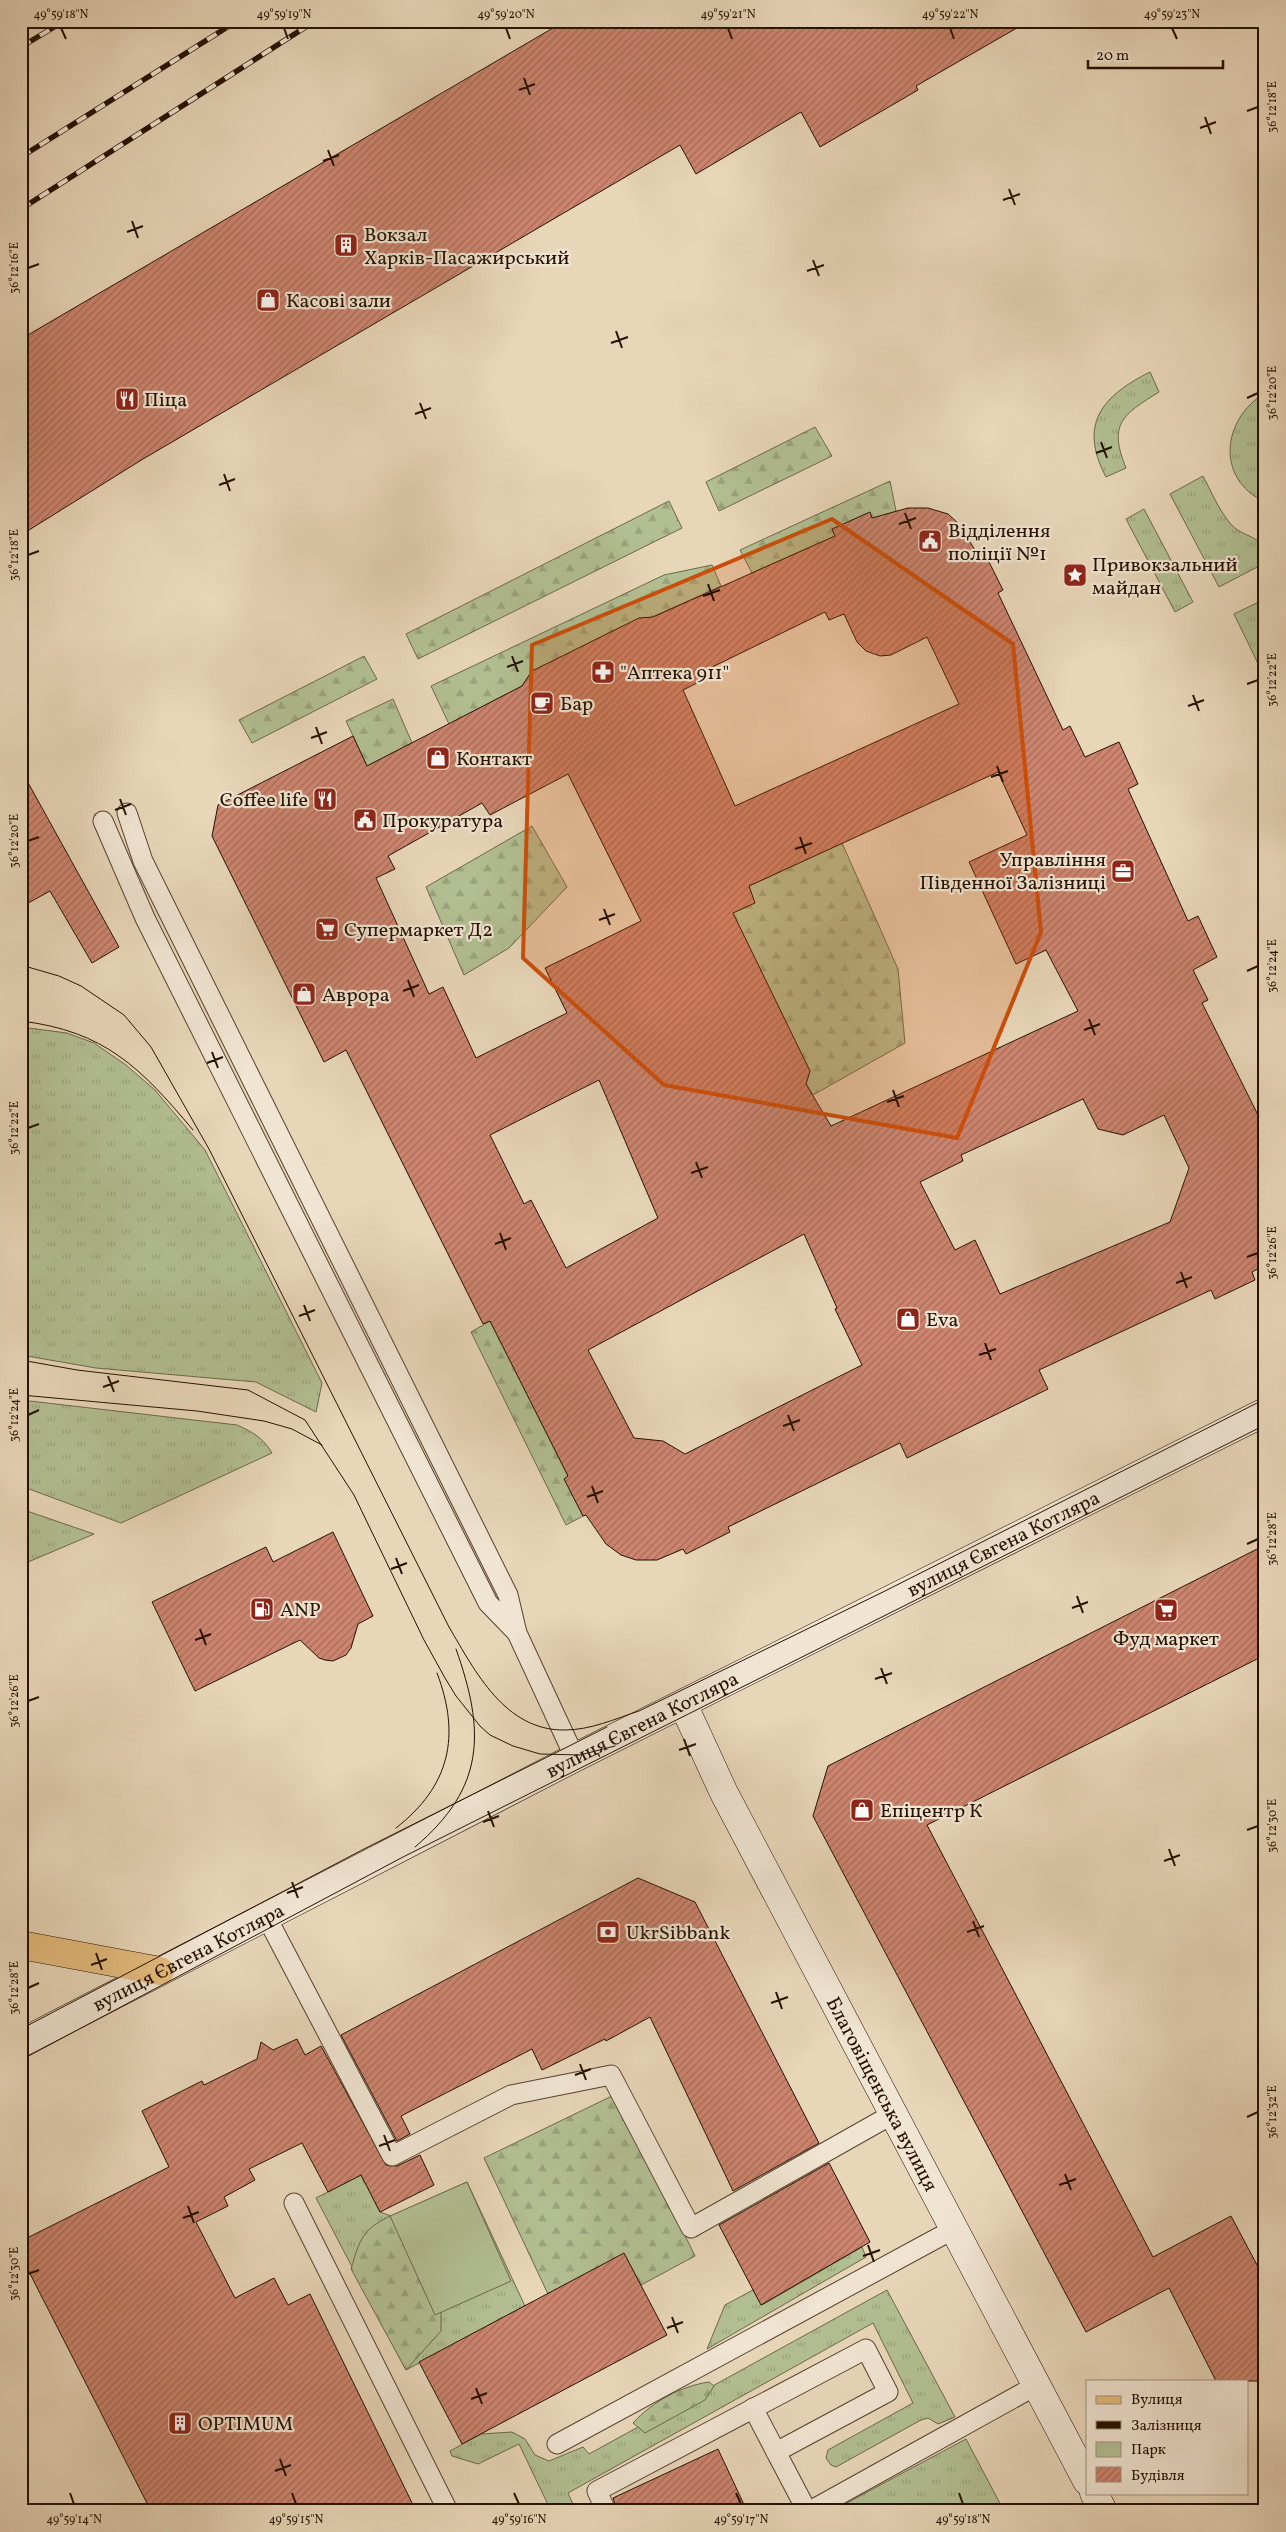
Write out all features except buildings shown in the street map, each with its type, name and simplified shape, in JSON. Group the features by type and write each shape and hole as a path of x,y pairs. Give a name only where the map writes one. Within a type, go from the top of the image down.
{"main road":[{"name":"вулиця Євгена Котляра","path":"21,2043 575,1758 1265,1412"},
{"name":"Благовіщенська вулиця","path":"683,1704 724,1793 1086,2479"},
{"path":"21,1945 160,1971"},
{"path":"1094,2494 1103,2511"}],"lane":[{"path":"127,813 143,861 508,1594 516,1633 575,1758"},
{"path":"104,821 145,918 480,1589 488,1603 516,1633"},
{"path":"266,1916 392,2156 511,2096 611,2075 691,2228 893,2114"},
{"path":"294,2203 448,2511"},
{"path":"557,2444 954,2229"},
{"path":"606,2511 597,2492 866,2349 888,2392 776,2452"},
{"path":"753,2408 808,2511 1037,2385"}],"highlighted area":[{"path":"832,519 1013,644 1041,932 957,1138 664,1085 523,958 532,645"}],"green space":[{"path":"1150,372 1159,392 1136,407 1122,422 1118,441 1126,468 1106,477 1094,442 1095,427 1100,414 1119,391"},
{"path":"1265,393 1265,502 1249,492 1238,479 1232,464 1230,449 1233,433 1240,418 1251,404"},
{"path":"815,427 832,456 719,511 706,482"},
{"path":"1203,476 1229,522 1241,532 1258,541 1264,553 1265,563 1219,587 1170,494"},
{"path":"890,481 896,511 873,520 870,512 832,529 835,536 752,573 740,550"},
{"path":"669,501 682,528 418,659 406,634"},
{"path":"1144,509 1193,602 1175,612 1126,519"},
{"path":"712,565 721,586 532,671 522,686 449,724 431,686 664,575"},
{"path":"1265,599 1265,678 1234,614"},
{"path":"364,656 377,679 252,743 239,720"},
{"path":"393,699 412,743 367,766 346,721"},
{"path":"532,826 567,887 509,948 464,975 426,887"},
{"path":"842,843 898,969 905,1043 813,1095 806,1084 810,1071 726,916 749,886"},
{"path":"21,1027 67,1033 94,1043 126,1065 155,1090 205,1150 322,1383 316,1412 256,1382 96,1368 21,1355"},
{"path":"490,1321 568,1476 565,1479 583,1516 566,1525 471,1332"},
{"path":"21,1400 237,1425 257,1436 272,1453 121,1523 21,1486"},
{"path":"21,1509 94,1534 21,1565"},
{"path":"616,2094 695,2256 641,2285 624,2254 548,2294 484,2158"},
{"path":"361,2175 380,2212 391,2216 467,2182 525,2306 406,2370 316,2198"},
{"path":"467,2182 511,2281 435,2315 390,2216"},
{"path":"390,2216 411,2229 441,2312 441,2331 406,2370 351,2269 363,2236 373,2226"},
{"path":"862,2247 866,2257 707,2349 725,2305 753,2290 762,2305"},
{"path":"887,2290 955,2417 938,2424 928,2418 921,2420 836,2467 831,2465 826,2458 828,2450 913,2403 873,2323 568,2493 576,2511 551,2511 519,2444 478,2464 452,2456 450,2451 481,2434 512,2432 525,2439 535,2455 549,2461 583,2447 589,2454"},
{"path":"709,2382 714,2386 705,2400 645,2433 633,2423 649,2408 668,2396 688,2387"},
{"path":"966,2439 1004,2511 839,2511 843,2505"}],"tram line":[{"path":"21,965 59,976 81,986 124,1015 151,1047 209,1149 449,1627 481,1679 494,1695 525,1721 544,1728 574,1730 602,1724 639,1711 883,1592 1265,1399"},
{"path":"21,1021 50,1026 76,1034 99,1044 119,1056 156,1088 193,1130"},
{"path":"21,1360 77,1370 248,1390 305,1420 354,1495 424,1640 445,1678 456,1696 480,1726 490,1735 513,1746 540,1754 580,1755 615,1746"},
{"path":"21,1395 197,1411 264,1421 292,1429 322,1445"},
{"path":"21,2060 403,1857 1265,1425"},
{"path":"415,1847 438,1825 455,1802 467,1780 473,1756 472,1706 456,1649"},
{"path":"396,1828 429,1795 439,1777 446,1758 449,1739 448,1718 437,1673"},
{"path":"21,2029 364,1849 607,1727"}],"railway":[{"path":"21,47 64,21"},
{"path":"21,157 237,21"},
{"path":"21,209 315,21"}],"place":[{"name":"Вокзал Харків-Пасажирський","path":"346,245"},
{"name":"Касові зали","path":"268,300"},
{"name":"Піца","path":"127,399"},
{"name":"Відділення поліції №1","path":"930,541"},
{"name":"Привокзальний майдан","path":"1075,575"},
{"name":"\"Аптека 911\"","path":"603,672"},
{"name":"Бар","path":"542,703"},
{"name":"Контакт","path":"438,758"},
{"name":"Coffee life","path":"325,799"},
{"name":"Прокуратура","path":"365,820"},
{"name":"Управління Південної Залізниці","path":"1123,871"},
{"name":"Супермаркет Д2","path":"327,929"},
{"name":"Аврора","path":"304,994"},
{"name":"Eva","path":"908,1319"},
{"name":"ANP","path":"262,1609"},
{"name":"Фуд маркет","path":"1166,1610"},
{"name":"Епіцентр К","path":"862,1810"},
{"name":"UkrSibbank","path":"608,1932"},
{"name":"OPTIMUM","path":"180,2423"}]}
